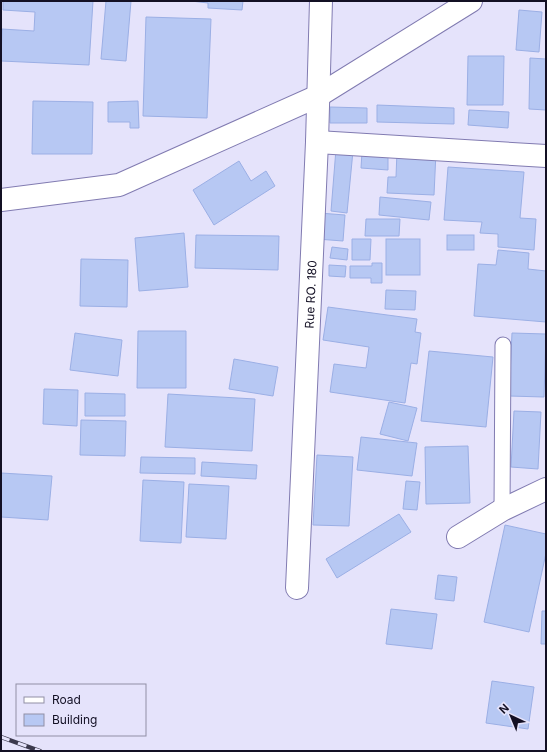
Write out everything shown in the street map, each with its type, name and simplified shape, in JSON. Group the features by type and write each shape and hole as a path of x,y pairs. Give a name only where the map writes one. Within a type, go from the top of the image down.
{"street":[{"name":"Rue RO. 180","path":"297,588 317,142 321,1"},
{"path":"1,200 119,185 318,96 471,1"},
{"path":"317,142 546,156"},
{"path":"458,537 502,510 546,489"}],"lane":[{"path":"502,510 503,345"}],"building":[{"path":"3,1 93,1 89,65 1,61 2,29 34,31 35,12 3,10"},
{"path":"106,1 131,1 126,61 101,59"},
{"path":"191,1 243,1 242,10 208,8 208,3"},
{"path":"519,10 542,12 539,52 516,50"},
{"path":"146,17 211,19 207,118 143,116"},
{"path":"468,56 504,56 503,105 467,105"},
{"path":"530,58 546,59 546,110 529,109"},
{"path":"33,101 93,102 92,154 32,154"},
{"path":"138,101 139,128 130,128 130,122 108,122 108,102"},
{"path":"377,105 454,108 454,124 377,122"},
{"path":"330,107 367,108 367,123 330,123"},
{"path":"469,110 509,112 508,128 468,125"},
{"path":"336,149 353,151 347,213 331,211"},
{"path":"397,151 436,152 434,195 387,193 388,177 396,177"},
{"path":"362,152 388,154 388,170 361,168"},
{"path":"239,161 251,181 266,171 275,186 214,225 193,190"},
{"path":"448,167 524,172 520,218 536,219 534,250 498,247 498,234 480,233 482,222 444,220"},
{"path":"380,197 431,202 429,220 379,215"},
{"path":"319,213 345,215 343,241 317,239"},
{"path":"366,219 400,219 399,236 365,236"},
{"path":"184,233 188,287 139,291 135,238"},
{"path":"196,235 279,236 278,270 195,268"},
{"path":"447,235 474,235 474,250 447,250"},
{"path":"352,239 371,239 370,260 352,260"},
{"path":"386,239 420,239 420,275 386,275"},
{"path":"332,247 348,249 347,260 330,258"},
{"path":"498,250 529,253 528,269 546,271 546,322 474,316 478,264 496,265"},
{"path":"81,259 128,260 127,307 80,306"},
{"path":"372,263 382,263 382,283 371,283 371,278 350,278 350,266 372,266"},
{"path":"329,265 346,266 345,277 329,276"},
{"path":"386,290 416,291 415,310 385,309"},
{"path":"328,307 417,319 415,332 421,333 417,364 411,363 405,403 330,392 334,364 366,368 369,347 323,340"},
{"path":"138,331 186,331 186,388 137,388"},
{"path":"75,333 122,340 118,376 70,370"},
{"path":"512,333 546,334 544,397 509,396"},
{"path":"429,351 493,357 486,427 421,421"},
{"path":"234,359 278,367 273,396 229,389"},
{"path":"44,389 78,390 77,426 43,424"},
{"path":"85,393 125,394 125,416 85,416"},
{"path":"168,394 255,399 252,451 165,447"},
{"path":"389,402 417,408 408,441 380,434"},
{"path":"514,411 541,412 538,469 511,467"},
{"path":"81,420 126,421 125,456 80,455"},
{"path":"361,437 417,443 412,476 357,470"},
{"path":"468,446 470,503 426,504 425,447"},
{"path":"317,455 353,457 349,526 313,525"},
{"path":"141,457 195,458 195,474 140,473"},
{"path":"202,462 257,465 256,479 201,476"},
{"path":"1,473 52,476 48,520 1,517"},
{"path":"143,480 184,482 181,543 140,541"},
{"path":"406,481 420,482 417,510 403,509"},
{"path":"189,484 229,486 226,539 186,537"},
{"path":"399,514 411,532 337,578 326,559"},
{"path":"505,525 546,534 546,553 529,632 484,622"},
{"path":"438,575 457,577 454,601 435,599"},
{"path":"391,609 437,614 432,649 386,644"},
{"path":"542,611 546,611 546,644 541,644"},
{"path":"492,681 534,687 528,729 486,723"}],"railway":[{"path":"1,737 40,751"}]}
